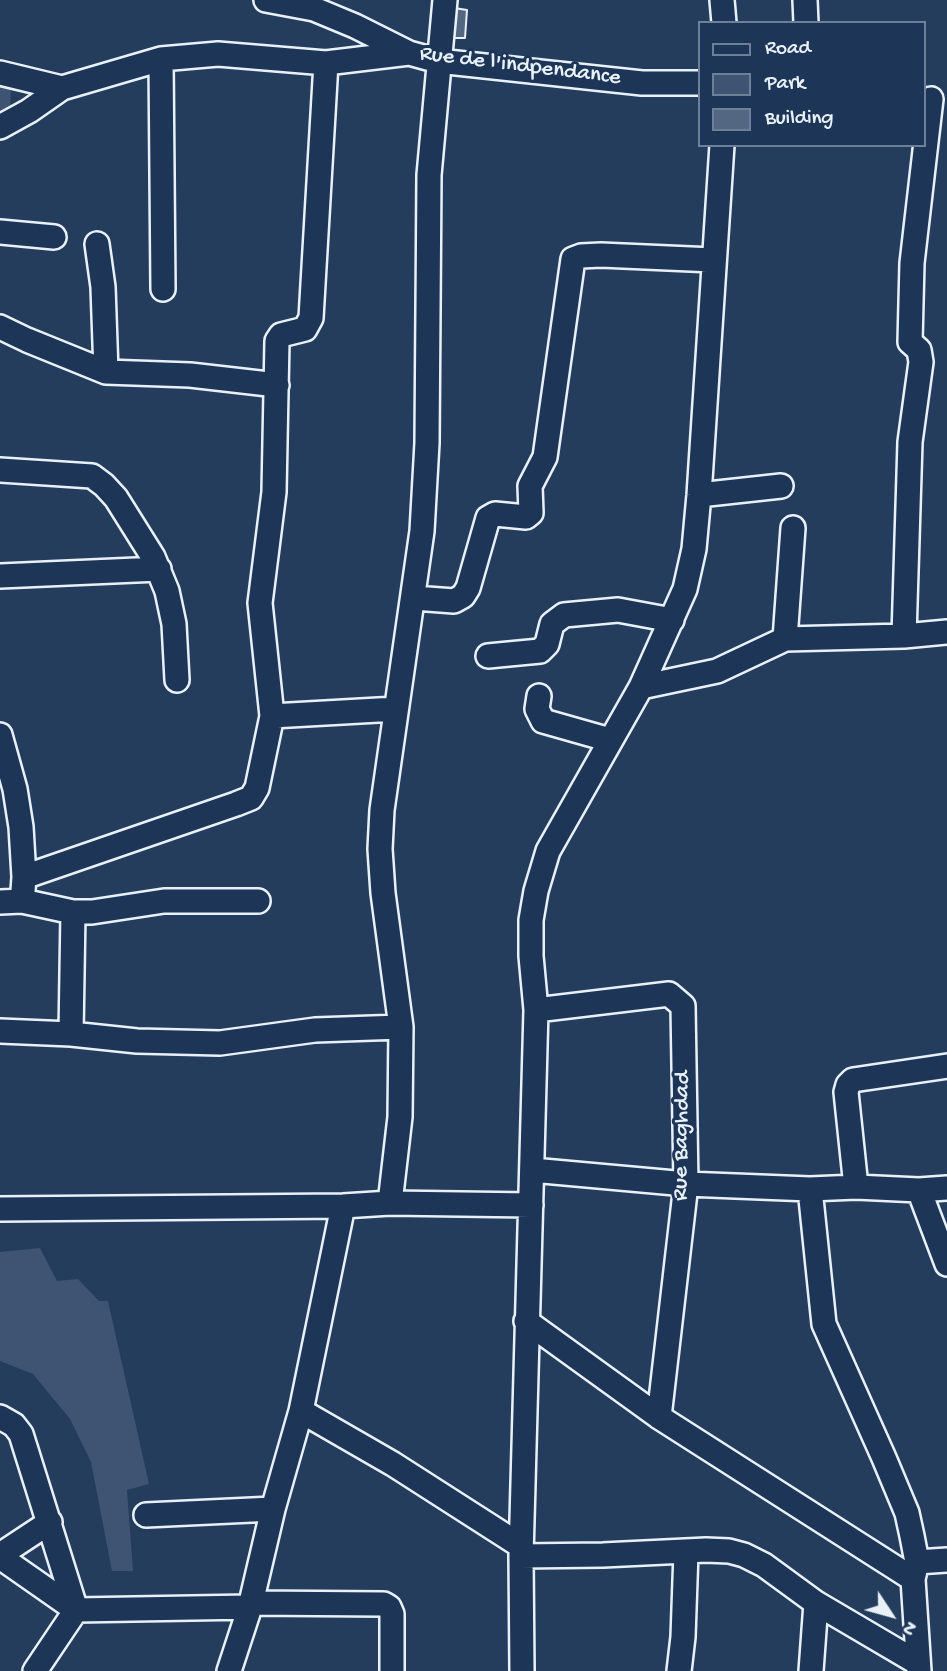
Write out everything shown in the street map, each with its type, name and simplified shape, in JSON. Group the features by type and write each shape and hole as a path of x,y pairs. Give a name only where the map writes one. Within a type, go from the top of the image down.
{"street":[{"name":"Rue de l'indpendance","path":"266,0 314,9 409,53 438,61 642,83 698,83"},
{"path":"390,1203 400,1117 401,1027 383,893 380,849 385,775 414,598 422,531 427,443 429,175 445,0"},
{"path":"722,0 724,21"},
{"path":"805,0 806,21"},
{"path":"0,127 62,88 161,59 218,54 326,63 409,53"},
{"path":"161,59 163,289"},
{"path":"24,877 251,798 259,780 272,716 260,603 274,492 277,338 305,329 312,311 326,63"},
{"path":"0,73 62,88"},
{"path":"904,636 910,442 922,362 919,350 910,342 912,263 934,99"},
{"path":"522,1671 521,1551 536,1010 531,920 548,851 641,687 685,589 694,549 699,495 722,147"},
{"path":"0,232 54,237"},
{"path":"97,244 103,287 106,372"},
{"path":"414,598 454,601 459,599 468,588 488,518 495,514 526,517 531,513 530,486 545,457 573,259 601,255 713,260"},
{"path":"0,327 106,372 190,375 277,385"},
{"path":"0,470 92,476 116,498 159,569 167,591 174,624 177,680"},
{"path":"699,495 781,486"},
{"path":"785,639 793,528"},
{"path":"0,576 159,569"},
{"path":"488,656 540,652 547,644 552,624 564,615 618,610 672,620"},
{"path":"641,687 717,671 785,639 904,636 947,632"},
{"path":"539,696 537,709 543,722 610,740"},
{"path":"272,716 396,709"},
{"path":"0,735 7,789 21,827 24,877 11,902 73,912 92,912 164,901 258,901"},
{"path":"71,1034 73,912"},
{"name":"Rue Baghdad","path":"536,1010 669,994 683,1006 686,1184 659,1417"},
{"path":"0,1031 71,1034 137,1041 220,1043 315,1030 401,1027"},
{"path":"856,1187 846,1092 848,1085 853,1080 947,1066"},
{"path":"532,1170 686,1184 810,1189 947,1188"},
{"path":"810,1189 824,1324 906,1513 915,1570 919,1667"},
{"path":"919,1190 947,1264"},
{"path":"0,1209 344,1206 390,1203 531,1205"},
{"path":"229,1671 250,1605 273,1509 301,1411 344,1206"},
{"path":"526,1321 659,1417 915,1570 947,1560"},
{"path":"301,1411 393,1464 521,1551 716,1550 744,1555 764,1565 816,1603 919,1667"},
{"path":"0,1417 21,1434 76,1610"},
{"path":"146,1515 273,1509"},
{"path":"50,1521 0,1556 76,1610 384,1604 389,1606 392,1614 392,1671"},
{"path":"679,1671 686,1552"},
{"path":"811,1671 816,1603"},
{"path":"35,1671 76,1610"}],"green space":[{"path":"0,81 11,82 10,114 0,118"},
{"path":"40,1248 57,1281 78,1279 99,1301 108,1301 149,1484 127,1490 133,1571 112,1571 91,1462 70,1419 33,1374 0,1361 0,1252"}],"building":[{"path":"448,7 467,10 465,38 447,38"}]}
